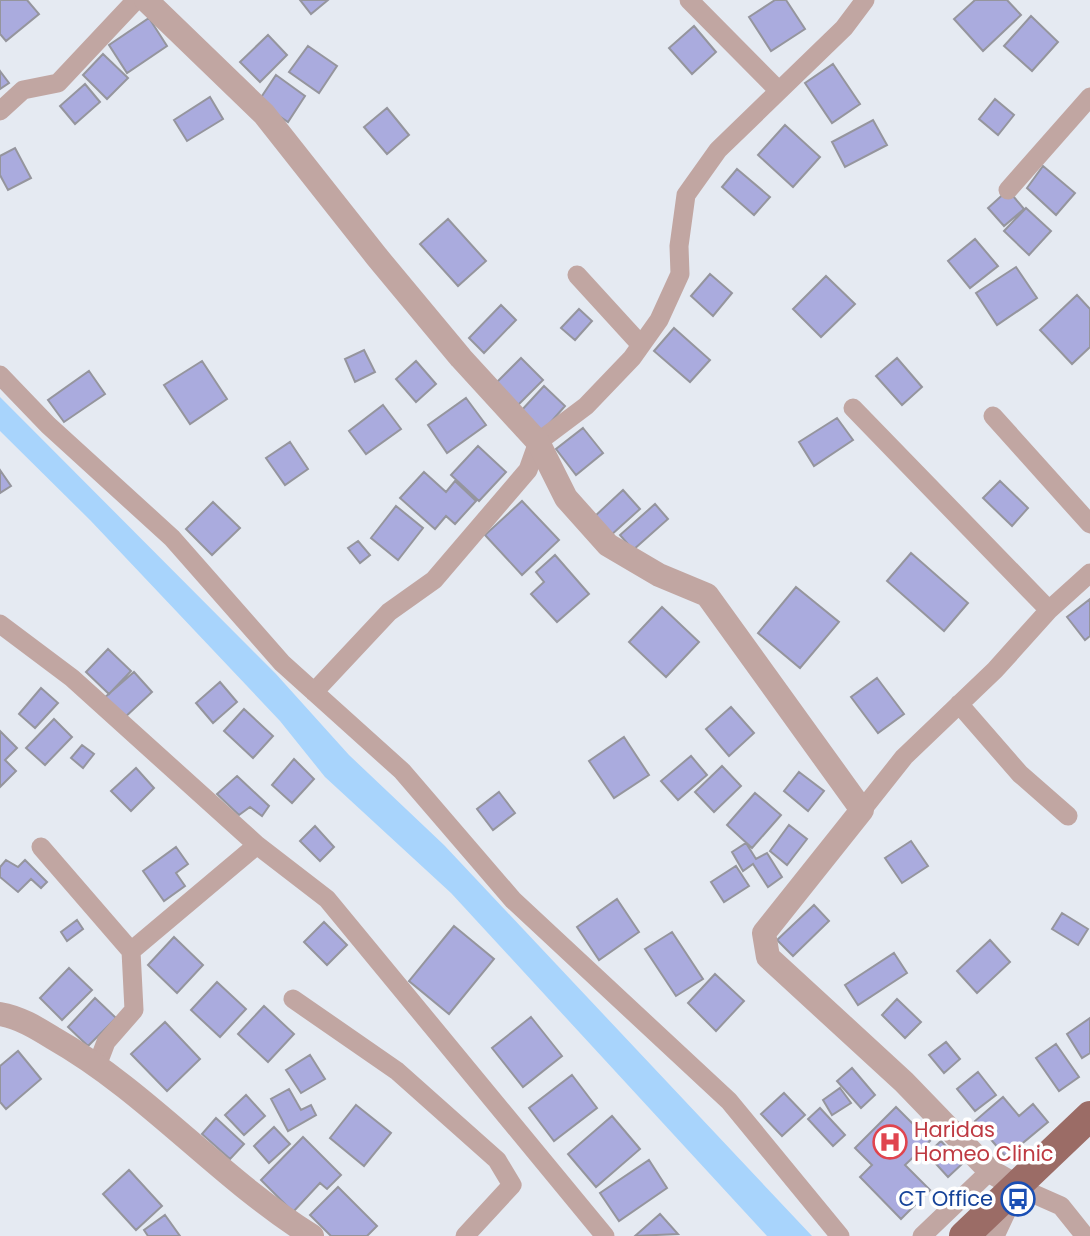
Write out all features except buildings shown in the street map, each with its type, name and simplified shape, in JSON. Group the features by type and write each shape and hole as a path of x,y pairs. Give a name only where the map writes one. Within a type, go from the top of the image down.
{"main road":[{"path":"964,1236 1090,1116"}],"street":[{"path":"0,111 23,90 58,83 136,0"},
{"path":"146,0 264,114 386,267 538,442 566,498 608,545 659,575 707,595 862,810"},
{"path":"689,0 778,90"},
{"path":"314,692 389,612 434,580 528,470 538,442 586,406 641,345 660,320 680,274 679,246 686,195 718,150 844,27 865,0"},
{"path":"1008,190 1090,97"},
{"path":"577,275 641,345"},
{"path":"0,375 48,425 145,510 282,663 402,771 513,900 729,1101 840,1236"},
{"path":"853,408 1049,610"},
{"path":"993,416 1090,524"},
{"path":"1085,1236 1061,1206 990,1171 904,1082 768,957 764,933 904,757 1049,610 1090,573"},
{"path":"0,624 72,678 257,845 327,899 605,1236"},
{"path":"959,704 1020,775 1068,816"},
{"path":"131,951 257,845"},
{"path":"41,847 131,951 134,1010 106,1042 97,1063"},
{"path":"293,999 397,1071 497,1160 512,1185 465,1236"},
{"path":"0,1014 32,1026 97,1063 242,1185 312,1236"},
{"path":"922,1236 990,1171"},
{"path":"995,1236 1018,1187"}],"water":[{"path":"0,397 276,674 349,755 444,845 812,1236 767,1236 451,893 325,777 280,721 90,520 0,431"}],"place":[{"name":"Haridas Homeo Clinic","path":"890,1142"},
{"name":"CT Office","path":"1018,1199"}]}
